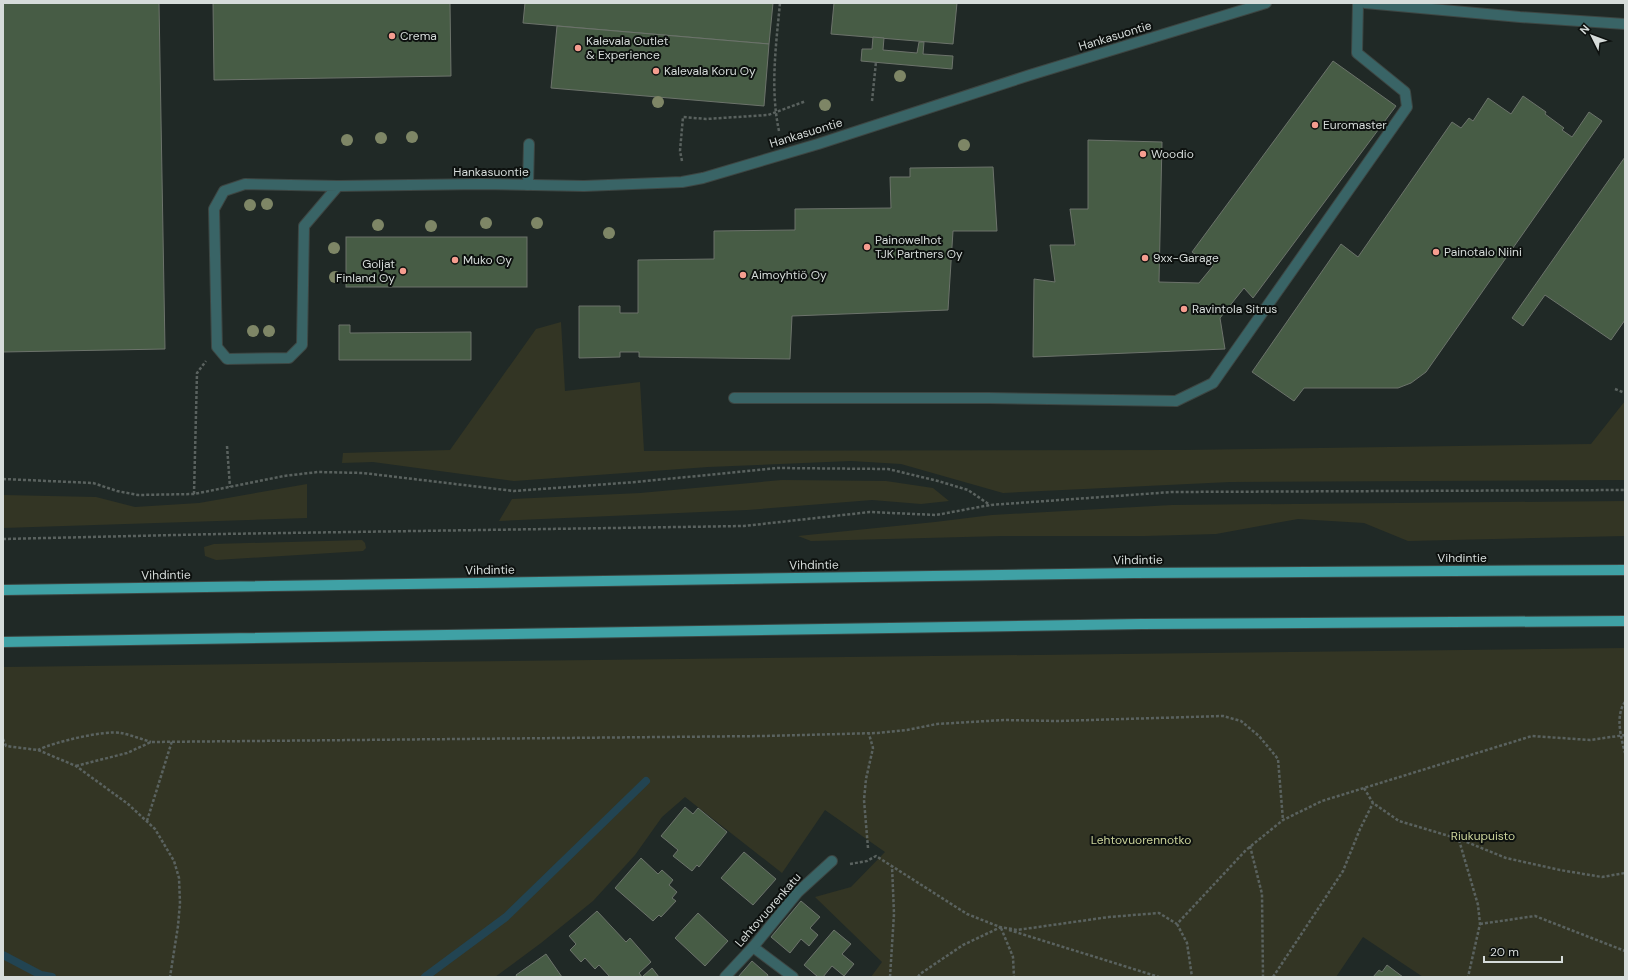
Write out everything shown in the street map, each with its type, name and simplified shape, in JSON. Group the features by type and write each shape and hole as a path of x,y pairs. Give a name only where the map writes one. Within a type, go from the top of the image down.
{"main road":[{"name":"Vihdintie","path":"3,590 1127,573 1625,570"},
{"path":"3,642 1142,624 1625,621"}],"street":[{"name":"Hankasuontie","path":"217,347 214,209 224,192 245,184 338,186 636,184 682,182 703,178 818,144 1030,75 1266,3"},
{"path":"734,398 988,398 1176,401 1213,383 1407,107 1405,92 1357,53 1358,3"},
{"path":"1365,3 1520,17 1625,24"},
{"path":"528,144 528,185"},
{"path":"217,347 227,359 289,358 302,345 304,226 338,186"},
{"name":"Lehtovuorenkatu","path":"725,977 798,892 832,861"},
{"path":"753,946 793,977"}],"path":[{"path":"779,131 775,112 774,65 780,3"},
{"path":"872,101 876,62"},
{"path":"682,161 680,151 683,117 706,119 768,115 806,101"},
{"path":"194,494 197,373 217,347"},
{"path":"1615,389 1625,393"},
{"path":"227,446 230,487"},
{"path":"3,479 92,483 117,491 138,495 194,494 284,476 318,472 363,473 514,490 636,482 778,468 888,469 968,490 990,505"},
{"path":"3,538 744,526 870,512 936,515 990,505 1172,492 1625,490"},
{"path":"1625,702 1620,708 1620,736 1625,753"},
{"path":"38,750 48,745 91,735 120,733 151,742 749,736 869,734 907,730 937,724 1004,720 1057,721 1223,716 1241,721 1260,736 1278,759 1283,820"},
{"path":"868,848 864,800 866,779 873,748 869,734"},
{"path":"1177,924 1250,846 1283,820 1322,801 1532,736 1590,740 1625,735"},
{"path":"3,739 4,746 38,750 76,766 128,804 155,829 174,860 179,878 179,911 170,977"},
{"path":"147,822 172,741"},
{"path":"76,766 127,753 151,742"},
{"path":"1364,788 1373,803 1399,821 1459,839 1506,858 1560,870 1602,877 1625,873"},
{"path":"1273,977 1343,871 1360,829 1373,803"},
{"path":"1459,839 1478,905 1480,924 1468,977"},
{"path":"1250,846 1262,894 1263,977"},
{"path":"832,861 850,864 867,861 876,856 967,914 1000,927 1159,977"},
{"path":"890,977 894,914 892,866"},
{"path":"918,977 920,974 963,946 1000,927 1017,930 1109,917 1159,913 1177,924 1187,943 1192,977"},
{"path":"1480,924 1535,916 1625,952"},
{"path":"1000,927 1013,958 1014,977"}],"green space":[{"path":"561,322 565,391 640,382 644,451 1183,450 1591,444 1625,401 1625,480 1230,482 1003,493 901,464 851,461 708,467 514,481 373,462 342,463 343,453 450,450 536,329"},
{"path":"782,480 886,481 933,488 949,501 921,504 872,500 747,510 499,521 512,499 640,493"},
{"path":"307,484 307,518 3,528 3,495 96,497 135,507 199,503"},
{"path":"1625,501 1625,536 1408,541 1364,523 1298,519 1216,534 1145,536 1002,536 811,541 798,536 992,515 1172,505"},
{"path":"362,540 365,543 366,548 363,551 216,560 205,556 204,547 214,544"},
{"path":"1625,648 1625,977 1423,977 1363,937 1336,977 871,977 882,962 815,897 851,887 885,852 825,810 782,873 685,797 662,817 635,855 593,901 541,943 495,977 3,977 3,667"}],"building":[{"path":"3,3 159,3 165,349 3,352"},
{"path":"213,3 450,3 451,76 214,80"},
{"path":"525,3 773,3 769,44 523,23"},
{"path":"834,3 957,3 953,44 831,34"},
{"path":"557,26 769,44 764,106 551,88"},
{"path":"873,37 884,38 883,50 917,53 919,42 924,42 923,54 953,56 952,69 861,61 862,49 872,49"},
{"path":"1333,61 1396,106 1253,298 1244,288 1220,318 1225,349 1033,357 1034,279 1055,282 1050,245 1075,245 1070,209 1088,209 1088,140 1162,142 1159,282 1199,283 1213,266 1192,252"},
{"name":"Painotalo Niini","path":"1523,96 1546,112 1545,114 1564,128 1562,130 1572,137 1589,112 1602,121 1426,372 1411,383 1398,388 1304,388 1294,401 1252,372 1341,244 1358,257 1452,122 1461,128 1469,118 1473,121 1488,98 1511,114"},
{"path":"1625,157 1625,320 1611,340 1545,295 1523,326 1512,318"},
{"path":"993,167 997,231 953,231 948,310 792,316 790,359 639,357 639,352 620,352 620,357 579,358 579,306 620,306 620,313 638,313 638,260 714,259 714,231 795,230 795,209 891,208 890,177 910,177 910,168"},
{"path":"346,237 527,237 527,287 346,287"},
{"path":"339,325 350,325 350,333 471,332 471,360 339,360"},
{"path":"685,807 693,814 698,808 727,832 699,867 697,865 692,871 673,856 678,850 661,836"},
{"path":"744,852 776,879 753,905 721,878"},
{"path":"641,858 658,874 662,870 673,880 669,885 677,892 672,898 676,901 661,917 659,915 653,921 615,888"},
{"path":"801,901 820,917 810,928 818,935 809,946 801,939 790,953 771,937"},
{"path":"597,911 626,942 630,938 651,962 639,973 642,977 610,977 599,965 595,969 585,958 581,962 570,950 576,944 569,936"},
{"path":"698,913 728,941 705,966 675,938"},
{"path":"834,930 851,944 842,954 854,964 844,976 832,966 823,977 818,977 804,965"},
{"path":"546,954 562,977 517,977 516,975"},
{"path":"752,961 768,975 767,977 738,977"},
{"path":"1387,965 1403,977 1373,977 1379,970 1382,972"},
{"path":"652,968 659,977 642,977"}],"waterway":[{"path":"425,977 506,917 646,781"},
{"path":"3,955 41,975 52,977"}],"place":[{"name":"Crema","path":"392,36"},
{"name":"Kalevala Outlet & Experience","path":"578,48"},
{"name":"Kalevala Koru Oy","path":"656,71"},
{"name":"Euromaster","path":"1315,125"},
{"name":"Woodio","path":"1143,154"},
{"name":"Painowelhot TJK Partners Oy","path":"867,247"},
{"name":"Painotalo Niini","path":"1436,252"},
{"name":"9xx-Garage","path":"1145,258"},
{"name":"Muko Oy","path":"455,260"},
{"name":"Goljat Finland Oy","path":"403,271"},
{"name":"Aimoyhtiö Oy","path":"743,275"},
{"name":"Ravintola Sitrus","path":"1184,309"}],"park label":[{"name":"Riukupuisto","path":"1483,836"},
{"name":"Lehtovuorennotko","path":"1141,840"}]}
